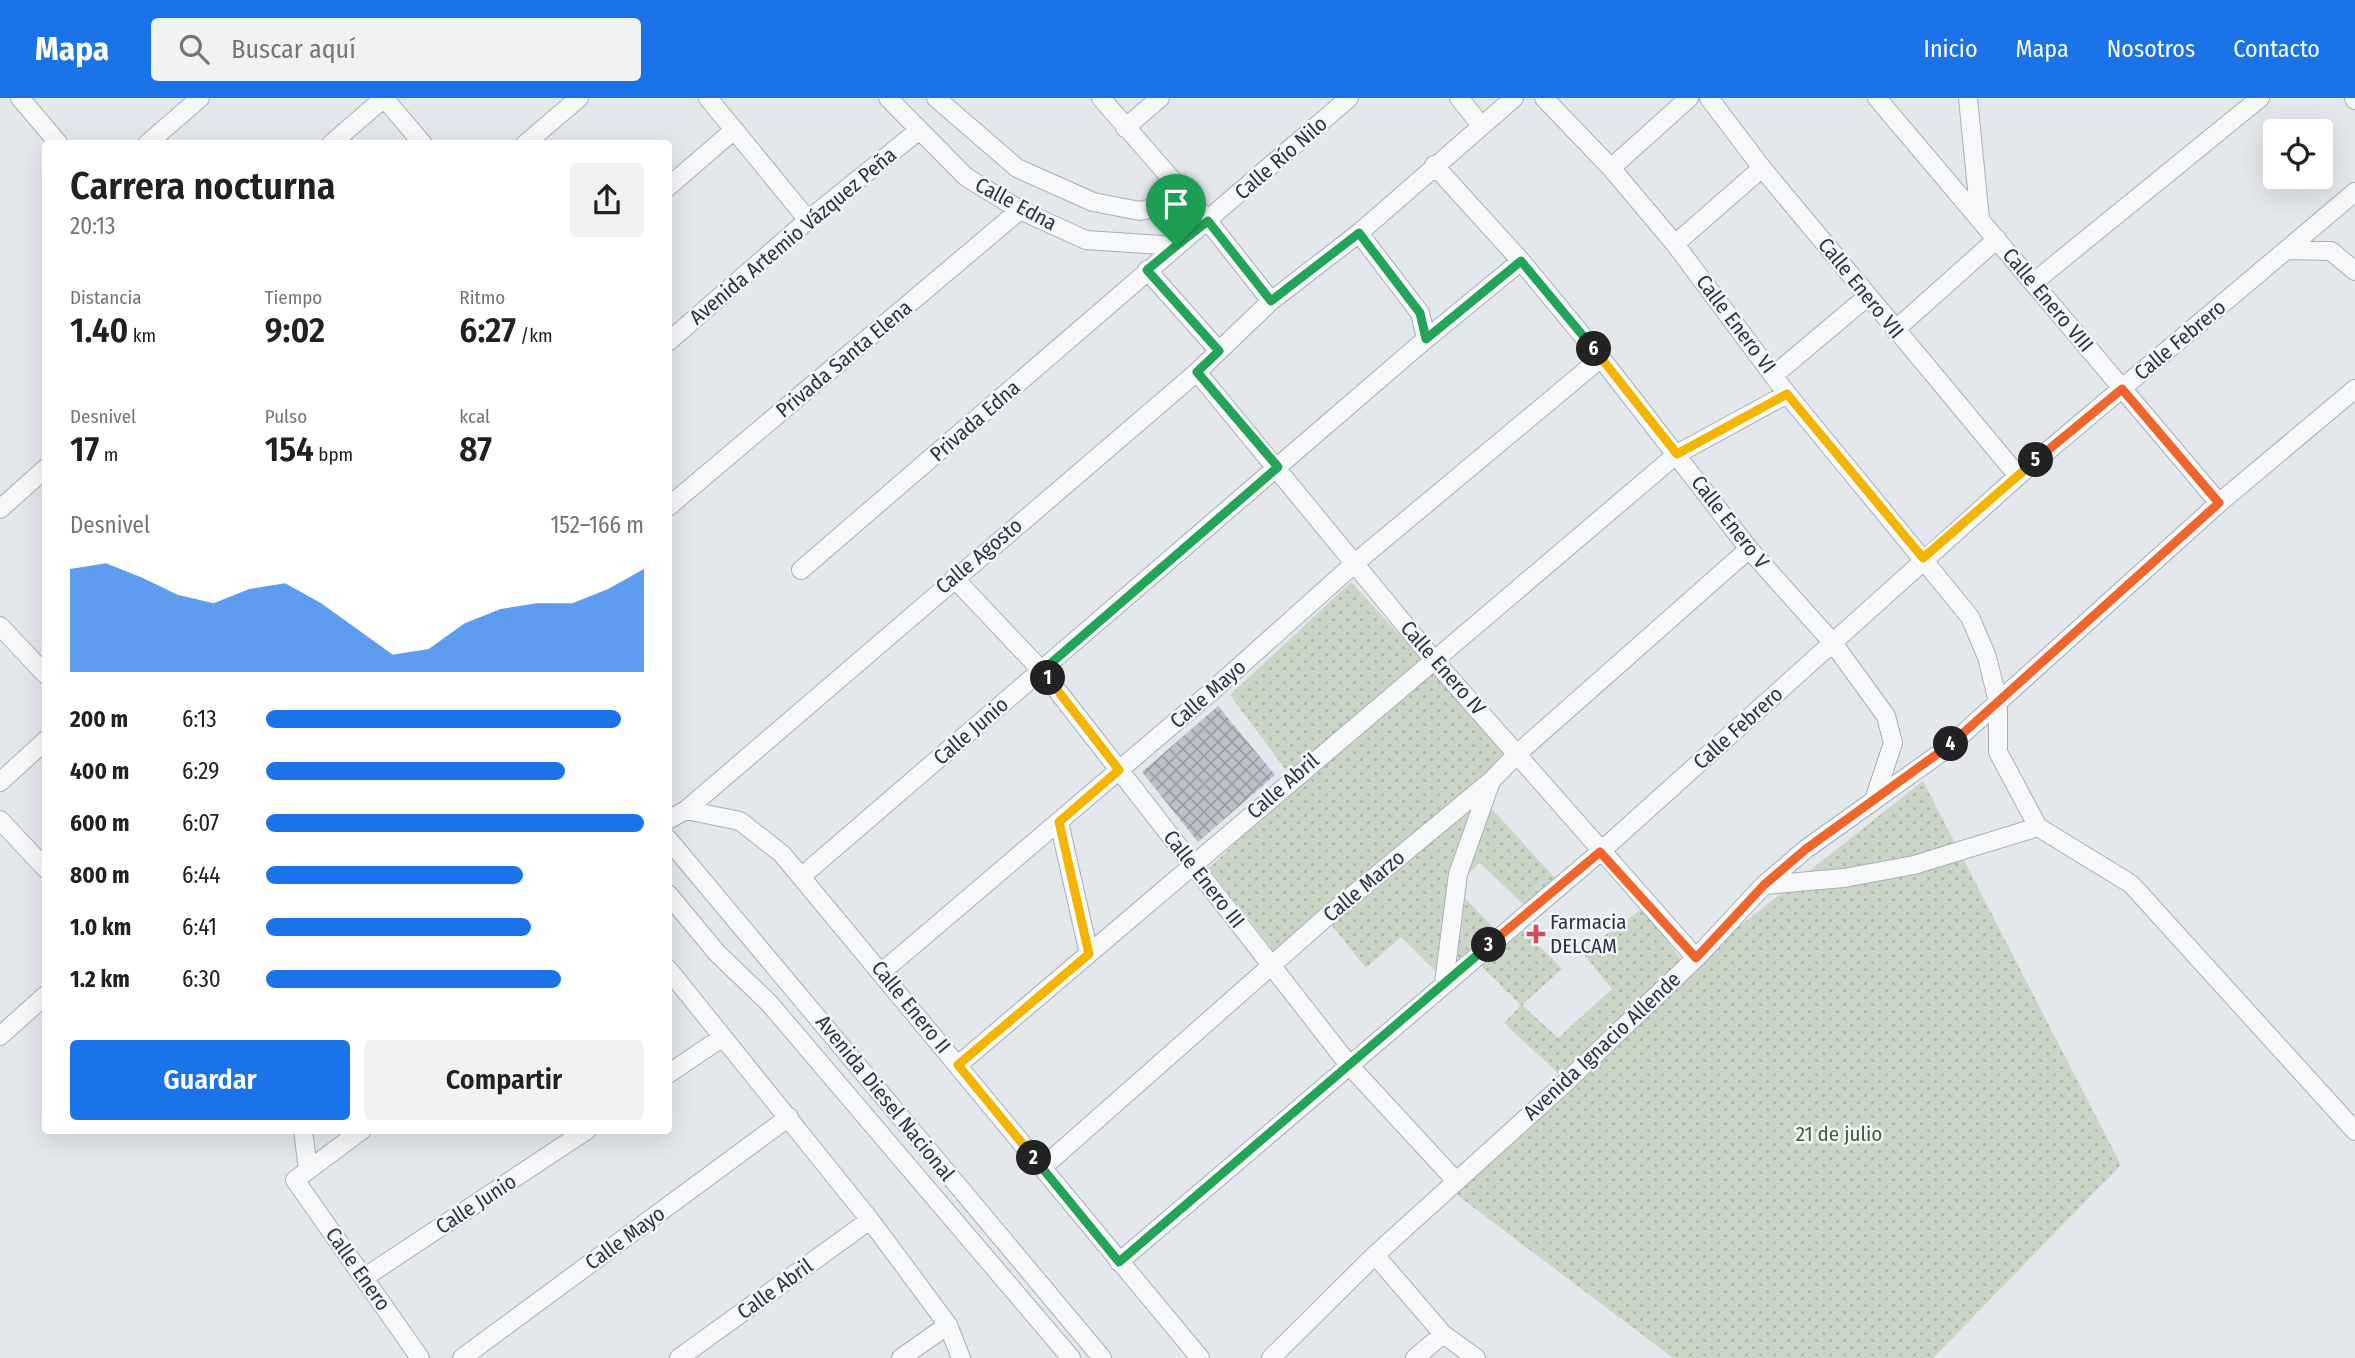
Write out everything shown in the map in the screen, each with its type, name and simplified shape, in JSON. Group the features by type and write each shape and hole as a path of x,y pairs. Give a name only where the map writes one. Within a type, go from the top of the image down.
{"street":[{"path":"20,98 56,140"},
{"path":"152,140 200,98"},
{"path":"336,140 384,98 420,140"},
{"path":"530,140 579,98"},
{"path":"708,98 808,220"},
{"name":"Calle Edna","path":"888,98 966,177 1020,210 1086,240 1176,246"},
{"path":"1101,98 1208,221 1271,301"},
{"path":"1125,128 1160,98"},
{"name":"Calle Río Nilo","path":"1147,270 1208,221 1349,98"},
{"path":"1459,98 1481,125"},
{"name":"Calle Agosto","path":"686,810 1197,372 1271,301 1359,233 1514,98"},
{"name":"Calle Enero VI","path":"1544,98 1611,168 1675,244 1787,394 1970,617 1987,657 1998,702 1998,752 2038,827"},
{"path":"1611,168 1689,98"},
{"name":"Calle Enero VII","path":"1709,98 1762,168 2018,475"},
{"path":"1968,98 1980,219"},
{"path":"2034,282 2260,98"},
{"name":"Calle Enero VIII","path":"1881,99 2219,503"},
{"path":"944,101 1017,168 1093,202 1140,211 1188,199"},
{"path":"672,184 734,130"},
{"name":"Avenida Artemio Vázquez Peña","path":"672,339 808,220 918,131"},
{"name":"Calle Enero V","path":"1434,165 1521,261 1601,358 1749,549 1833,643 1886,716 1893,743 1874,800"},
{"path":"1675,244 1762,168"},
{"name":"Calle Febrero","path":"1119,1262 1600,852 2018,475 2355,192"},
{"name":"Privada Santa Elena","path":"672,504 1020,210"},
{"path":"1359,233 1420,313 1426,339"},
{"path":"1895,330 1997,239"},
{"path":"2287,250 2330,251 2355,271"},
{"name":"Calle Junio","path":"802,876 1426,339 1521,261"},
{"path":"1147,270 1219,351"},
{"name":"Privada Edna","path":"801,570 1147,270"},
{"path":"1774,375 1868,296"},
{"name":"Calle Mayo","path":"883,971 1059,822 1355,563 1601,358"},
{"name":"Calle Enero IV","path":"1197,372 1278,467 1433,659 1696,958"},
{"name":"Avenida Ignacio Allende","path":"1270,1358 1375,1255 1565,1083 1696,958 1764,885 1945,749 2219,503 2355,389"},
{"name":"Calle Abril","path":"958,1065 1677,454 1787,394"},
{"path":"0,509 42,472"},
{"name":"Calle Marzo","path":"1042,1168 1273,967 1324,919 1491,780 1749,549"},
{"name":"Calle Enero III","path":"954,578 1042,671 1349,1065 1456,1181"},
{"path":"0,626 41,662"},
{"path":"0,782 42,744"},
{"path":"1444,983 1458,874 1491,780"},
{"path":"672,818 686,810"},
{"name":"Calle Enero II","path":"686,810 740,821 782,854 883,971 1200,1358"},
{"path":"0,820 42,865"},
{"path":"1059,822 1089,954"},
{"path":"1764,885 1844,878 1914,865 2038,827 2131,884 2355,1131"},
{"name":"Avenida Diesel Nacional","path":"672,844 1102,1358"},
{"path":"672,899 717,953 769,1003 1071,1358"},
{"path":"672,974 870,1220 948,1325 961,1358"},
{"path":"0,1036 42,999"},
{"path":"672,1071 723,1037"},
{"name":"Calle Mayo","path":"462,1358 789,1117"},
{"path":"302,1175 303,1134"},
{"path":"302,1175 357,1134"},
{"name":"Calle Junio","path":"365,1277 581,1134"},
{"name":"Calle Enero","path":"302,1175 365,1277 421,1358"},
{"name":"Calle Abril","path":"679,1358 870,1220"},
{"path":"1375,1255 1443,1334 1476,1358"},
{"path":"901,1358 948,1325"},
{"path":"1415,1358 1443,1334"}],"green space":[{"path":"1351,582 1508,753 1275,953 1209,868 1297,785 1230,695"},
{"name":"21 de julio","path":"1923,781 2121,1165 1933,1358 1673,1358 1448,1188 1688,967"},
{"path":"1480,796 1555,878 1524,905 1480,863 1454,887 1497,931 1438,974 1401,937 1366,968 1330,923"},
{"path":"1646,906 1682,962 1561,1076 1504,1023 1521,1005 1477,962 1518,925 1562,969 1522,1005 1558,1038 1612,989 1582,952"}],"building":[{"path":"1218,706 1275,775 1198,842 1142,772"}],"place":[{"name":"Farmacia DELCAM","path":"1536,934"}],"route":[{"path":"1208,221 1271,301 1359,233 1420,313 1426,339 1521,261 1677,454 1787,394 1923,558 2122,389 2219,503 1945,749 1806,849 1764,885 1696,958 1600,852 1119,1262 958,1065 1089,954 1059,822 1119,770 1042,671 1278,467 1197,372 1219,351 1147,270 1176,246 1208,221"}]}
